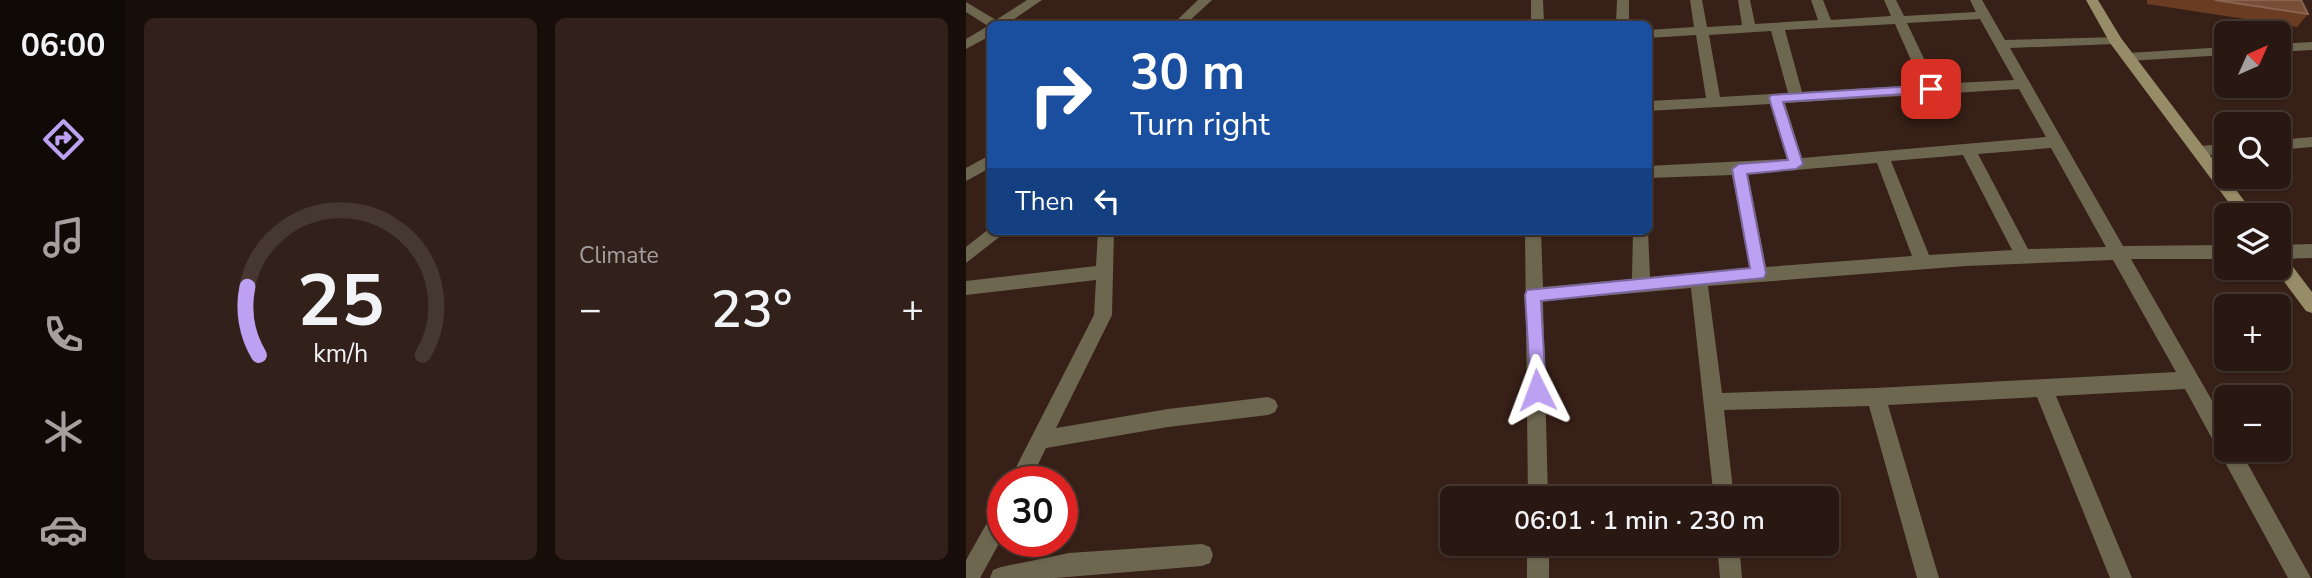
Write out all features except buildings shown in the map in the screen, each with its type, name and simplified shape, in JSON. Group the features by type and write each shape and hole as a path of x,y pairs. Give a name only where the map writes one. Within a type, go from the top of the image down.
{"street":[{"path":"1004,21 1036,0"},
{"path":"1182,21 1206,0"},
{"path":"1537,0 1538,21"},
{"path":"1623,0 1623,21"},
{"path":"1696,0 1714,101"},
{"path":"1744,0 1749,28"},
{"path":"1817,0 1826,24"},
{"path":"1890,0 1931,89"},
{"path":"1976,0 2115,251 2214,422"},
{"path":"2092,0 2115,40 2238,203"},
{"path":"966,5 989,21"},
{"path":"1652,34 1986,15"},
{"path":"1777,27 1796,97"},
{"path":"966,46 987,32"},
{"path":"2001,44 2115,40"},
{"path":"2291,47 2312,46"},
{"path":"2128,57 2214,52"},
{"path":"1652,106 2023,84"},
{"path":"1776,98 1796,164"},
{"path":"1652,172 1739,169 2054,142"},
{"path":"2291,144 2312,142"},
{"path":"2200,150 2214,149"},
{"path":"1968,150 2024,258"},
{"path":"1882,157 1924,264"},
{"path":"966,175 987,163"},
{"path":"1739,169 1759,273"},
{"path":"966,256 994,235"},
{"path":"1027,466 1103,315 1106,235"},
{"path":"1533,235 1538,486"},
{"path":"1641,235 1641,285"},
{"path":"1533,295 1759,273 2115,251 2214,252"},
{"path":"2291,252 2312,251"},
{"path":"966,288 1106,272"},
{"path":"2291,278 2312,306"},
{"path":"1699,280 1723,486"},
{"path":"1715,402 1876,397 2191,380"},
{"path":"2043,388 2121,578"},
{"path":"1876,397 1928,578"},
{"path":"1040,440 1168,418 1268,406"},
{"path":"2236,462 2300,578"},
{"path":"968,578 987,543"},
{"path":"1002,578 1069,564 1202,555"},
{"path":"1538,556 1538,578"},
{"path":"1729,556 1731,578"}],"route":[{"path":"1537,390 1533,295 1759,273 1739,169 1796,164 1776,98 1931,89"}]}
